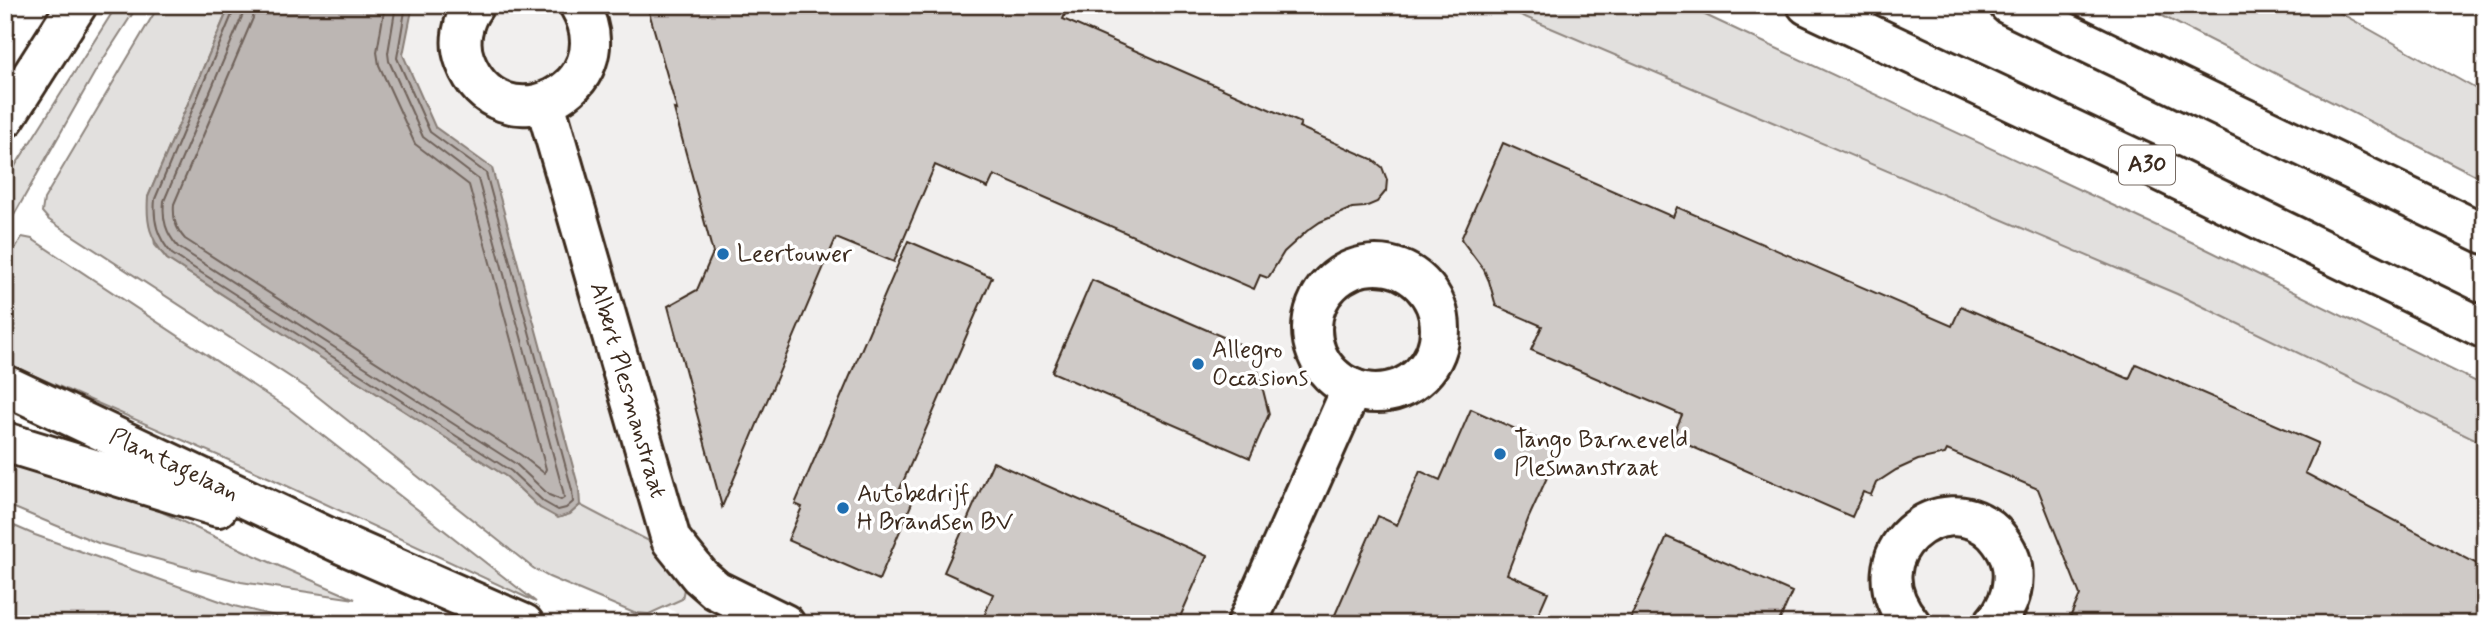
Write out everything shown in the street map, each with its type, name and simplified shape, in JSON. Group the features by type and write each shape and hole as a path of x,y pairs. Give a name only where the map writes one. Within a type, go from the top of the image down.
{"main road":[{"path":"5,118 77,5"},
{"path":"474,5 461,33 462,55 470,75 484,91 503,102 524,106 545,103 564,94 578,78 588,59 590,38 586,18 579,5"},
{"name":"A30","path":"1807,5 2184,182 2485,329"},
{"path":"2009,5 2485,234"},
{"name":"Albert Plesmanstraat","path":"545,103 671,540 700,576 716,590 785,624"},
{"name":"Plantagelaan","path":"5,385 344,545 524,624"},
{"path":"1247,624 1352,388"},
{"name":"Plantagelaan","path":"5,442 344,545"},
{"path":"1912,624 1899,610 1892,590 1892,569 1898,548 1912,532 1930,521 1951,517 1972,519 1989,528 2002,542 2011,560 2014,579 2010,598 1993,624"}],"shaded area":[{"path":"117,5 138,5 95,72 5,231 5,182"},
{"path":"159,5 230,5 148,197 155,245 167,259 507,477 540,508 570,514 580,505 649,541 680,580 684,589 682,599 649,614 634,613 533,568 307,388 49,220 42,212 44,199"},
{"path":"402,5 1503,5 2183,295 2485,442 2485,624 694,624 657,601 556,495 399,59"},
{"path":"1497,5 1682,5 1703,14 2200,246 2485,386 2485,444 2177,294"},
{"path":"2141,5 2326,5 2485,94 2485,180"},
{"path":"22,237 32,239 290,410 536,602 270,478 5,363 5,265"},
{"path":"5,458 111,488 355,599 241,582 98,543 5,504"},
{"path":"5,522 234,606 308,624 5,624"}],"water":[{"path":"230,5 413,5 403,55 435,127 492,168 579,489 580,505 570,514 558,518 540,508 507,477 167,259 161,251 150,230 148,197"}],"building":[{"path":"647,5 1069,5 1063,19 1301,123 1299,127 1372,159 1382,167 1387,180 1386,191 1377,202 1352,208 1307,231 1284,252 1268,278 1260,275 1254,289 994,175 988,188 935,165 894,262 836,238 722,507 668,306 697,290 713,253"},
{"path":"1503,143 1673,217 1677,207 1952,326 1961,306 2129,379 2136,364 2318,443 2305,473 2485,568 2485,624 2067,624 2080,595 2038,489 1947,450 1945,454 1918,460 1896,470 1876,483 1871,495 1863,492 1852,517 1672,438 1682,415 1531,350 1542,326 1496,306 1484,270 1461,239"},
{"path":"908,241 992,277 899,491 914,498 879,580 788,540 802,507 795,504"},
{"path":"1092,280 1253,350 1269,414 1250,458 1052,372"},
{"path":"1471,409 1560,449 1507,574 1548,592 1534,624 1331,624 1378,516 1397,525 1420,471 1440,480"},
{"path":"993,462 1207,556 1177,624 981,624 993,594 944,572"},
{"path":"1667,537 1792,592 1778,624 1628,624"}],"place":[{"name":"Leertouwer","path":"723,254"},
{"name":"Allegro Occasions","path":"1198,364"},
{"name":"Tango Barneveld Plesmanstraat","path":"1500,454"},
{"name":"Autobedrijf H Brandsen BV","path":"843,508"}]}
